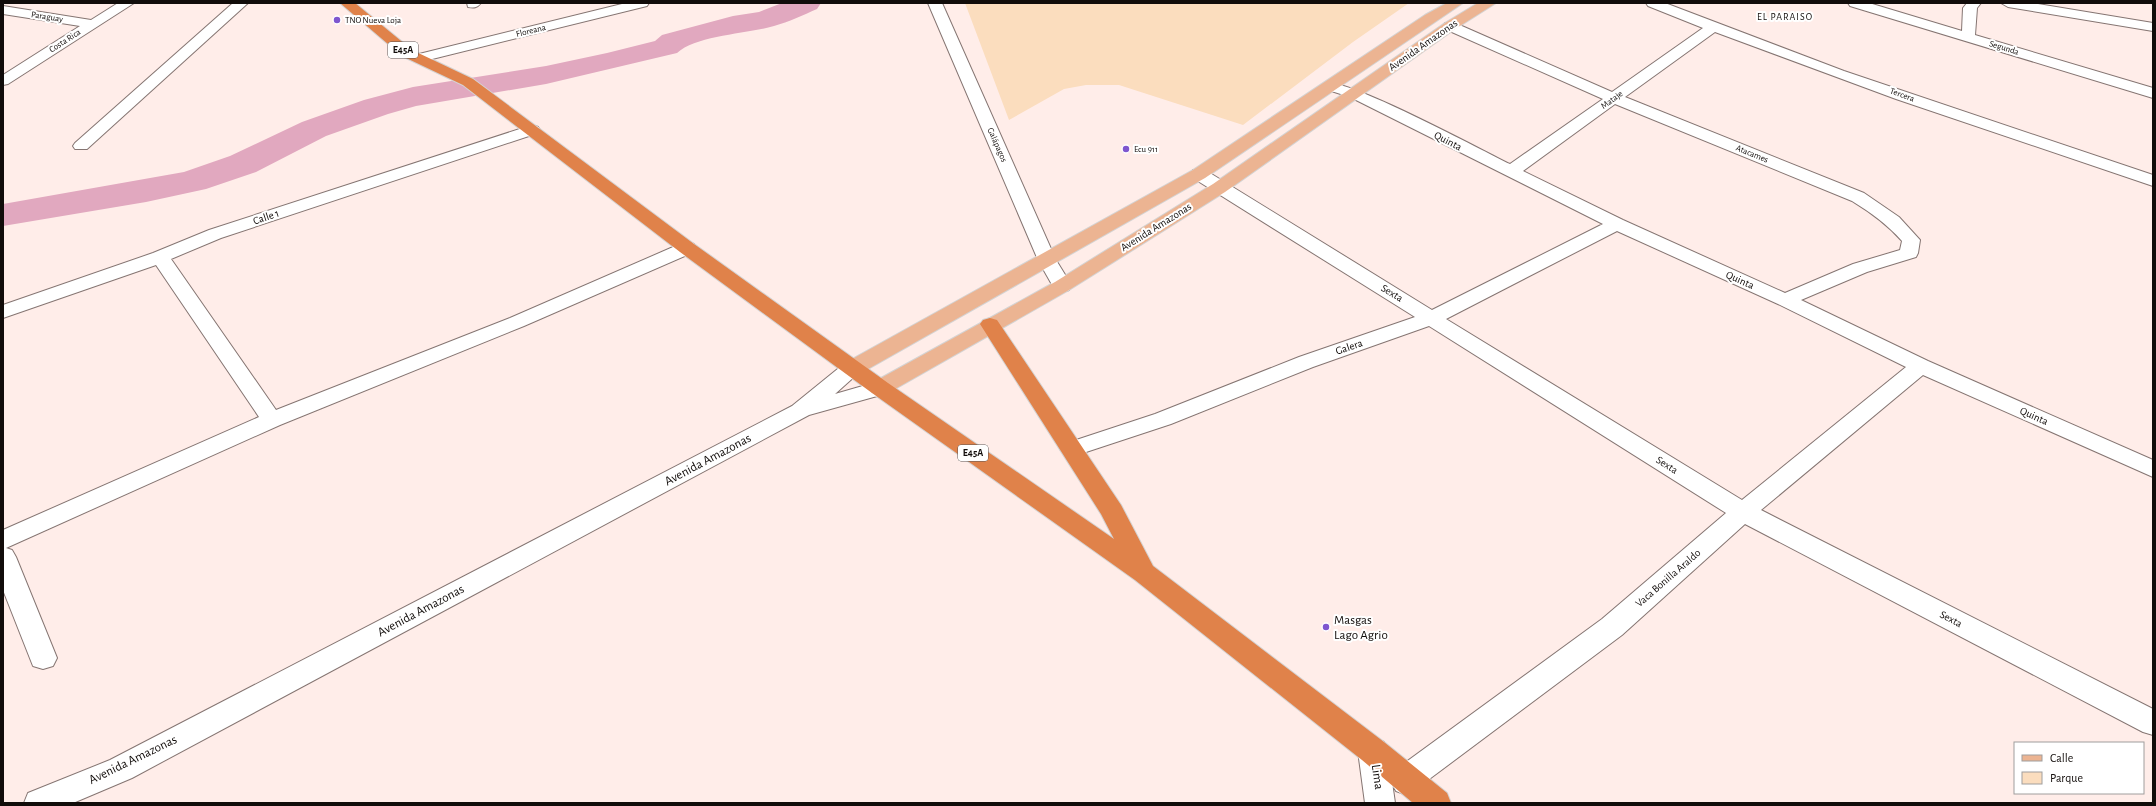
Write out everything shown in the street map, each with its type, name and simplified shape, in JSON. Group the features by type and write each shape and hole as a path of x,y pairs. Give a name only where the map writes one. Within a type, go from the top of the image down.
{"highway":[{"name":"E45A","path":"347,3 407,53 468,82 687,248 880,388 1144,572 1373,751 1407,781 1436,803"},
{"path":"990,324 1112,511 1144,572"}],"main road":[{"name":"Avenida Amazonas","path":"853,368 1199,174 1456,3"},
{"name":"Avenida Amazonas","path":"880,388 990,324 1062,286 1219,188 1450,26 1477,8 1489,3"}],"street":[{"name":"Costa Rica","path":"3,81 91,24 127,3"},
{"path":"81,146 241,3"},
{"name":"Floreana","path":"420,58 642,3"},
{"name":"Galápagos","path":"935,3 1047,260 1062,286"},
{"name":"Tercera","path":"1653,3 1713,28 2005,132 2153,181"},
{"name":"Segunda","path":"1855,3 2153,93"},
{"path":"1968,37 1970,8 1974,3"},
{"path":"2008,3 2153,27"},
{"name":"Paraguay","path":"3,10 91,24"},
{"name":"Atacames","path":"1450,26 1614,98 1858,197 1880,210 1897,224 1910,240 1909,252 1860,268 1785,300"},
{"name":"Mataje","path":"1510,172 1713,28"},
{"name":"Quinta","path":"1330,86 1354,94 1617,224 1785,300 1921,366 2153,469"},
{"name":"Calle 1","path":"3,312 160,257 237,226 532,130"},
{"name":"Sexta","path":"1199,174 1219,188 1432,318 1743,512 2153,723"},
{"name":"Galera","path":"1072,449 1163,419 1306,362 1432,318 1617,224"},
{"path":"3,540 272,420 517,322 687,248"},
{"path":"160,257 272,420"},
{"name":"Vaca Bonilla Araldo","path":"1407,781 1413,774 1612,627 1743,512 1921,366"},
{"name":"Avenida Amazonas","path":"39,803 121,769 800,411 853,368"},
{"name":"Avenida Amazonas","path":"800,411 880,388"},
{"path":"3,557 43,658"},
{"name":"Lima","path":"1373,751 1380,803"}],"green space":[{"path":"965,3 1409,3 1353,42 1243,125 1119,85 1086,85 1064,89 1009,120"}],"waterway":[{"path":"3,215 146,191 193,181 243,164 314,129 376,107 413,97 546,75 608,62 666,47 673,41 733,25 765,20 807,3"}],"place":[{"name":"TNO Nueva Loja","path":"337,20"},
{"name":"Ecu 911","path":"1126,149"},
{"name":"Masgas Lago Agrio","path":"1326,627"}],"district":[{"name":"EL PARAISO","path":"1785,17"}]}
